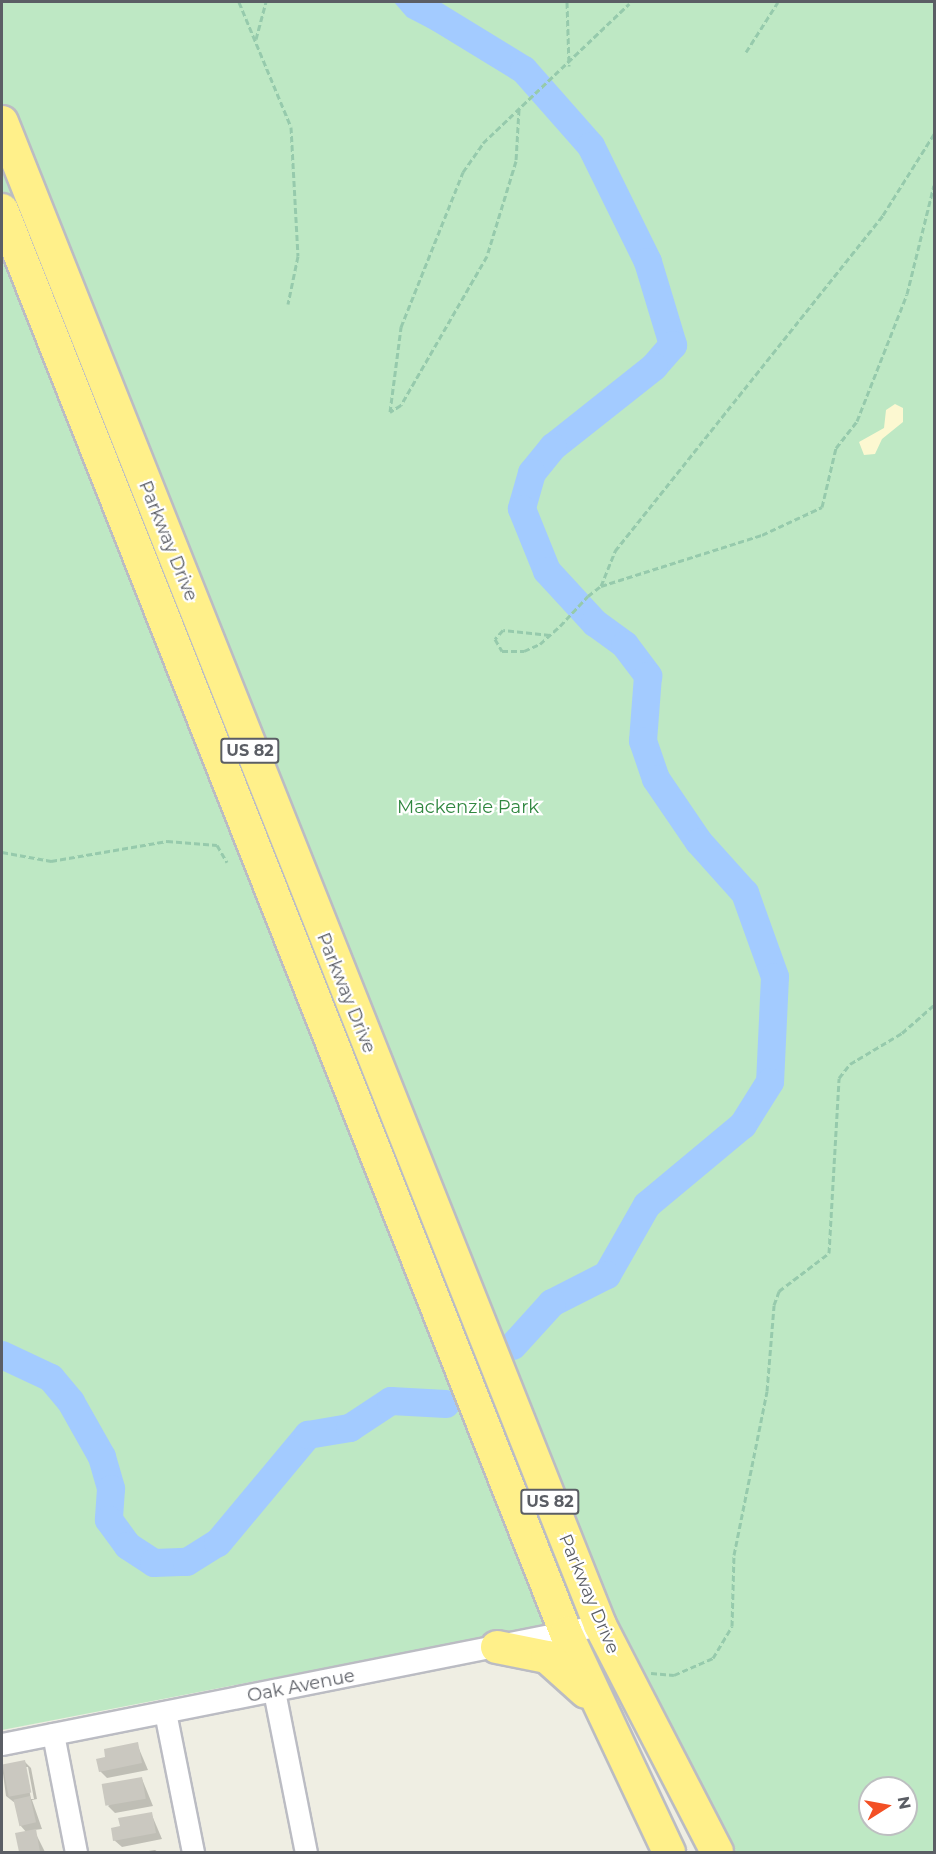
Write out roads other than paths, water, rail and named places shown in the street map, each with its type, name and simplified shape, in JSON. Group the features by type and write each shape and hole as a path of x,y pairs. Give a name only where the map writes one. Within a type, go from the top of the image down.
{"highway":[{"name":"Parkway Drive","path":"2,122 600,1625 627,1683 717,1852"},
{"name":"Parkway Drive","path":"2,210 566,1633 602,1715 667,1850"},
{"path":"497,1647 548,1657 568,1671 602,1715"}],"street":[{"name":"Oak Avenue","path":"2,1744 600,1625"},
{"path":"274,1691 306,1852"},
{"path":"165,1712 193,1852"},
{"path":"53,1734 76,1852"}],"water":[{"path":"394,2 433,2 491,46 470,46 436,32 407,17"}],"waterway":[{"path":"413,2 524,70 591,146 648,262 673,345 654,367 553,447 532,473 522,509 547,571 595,623 625,645 648,676 643,741 656,779 699,842 745,893 775,977 770,1082 743,1125 647,1205 607,1275 552,1303 513,1346"},
{"path":"2,1355 51,1378 71,1402 102,1457 111,1489 109,1520 128,1546 154,1563 187,1562 218,1543 308,1435 350,1428 391,1401 446,1404"}],"park label":[{"name":"Mackenzie Park","path":"468,807"}]}
